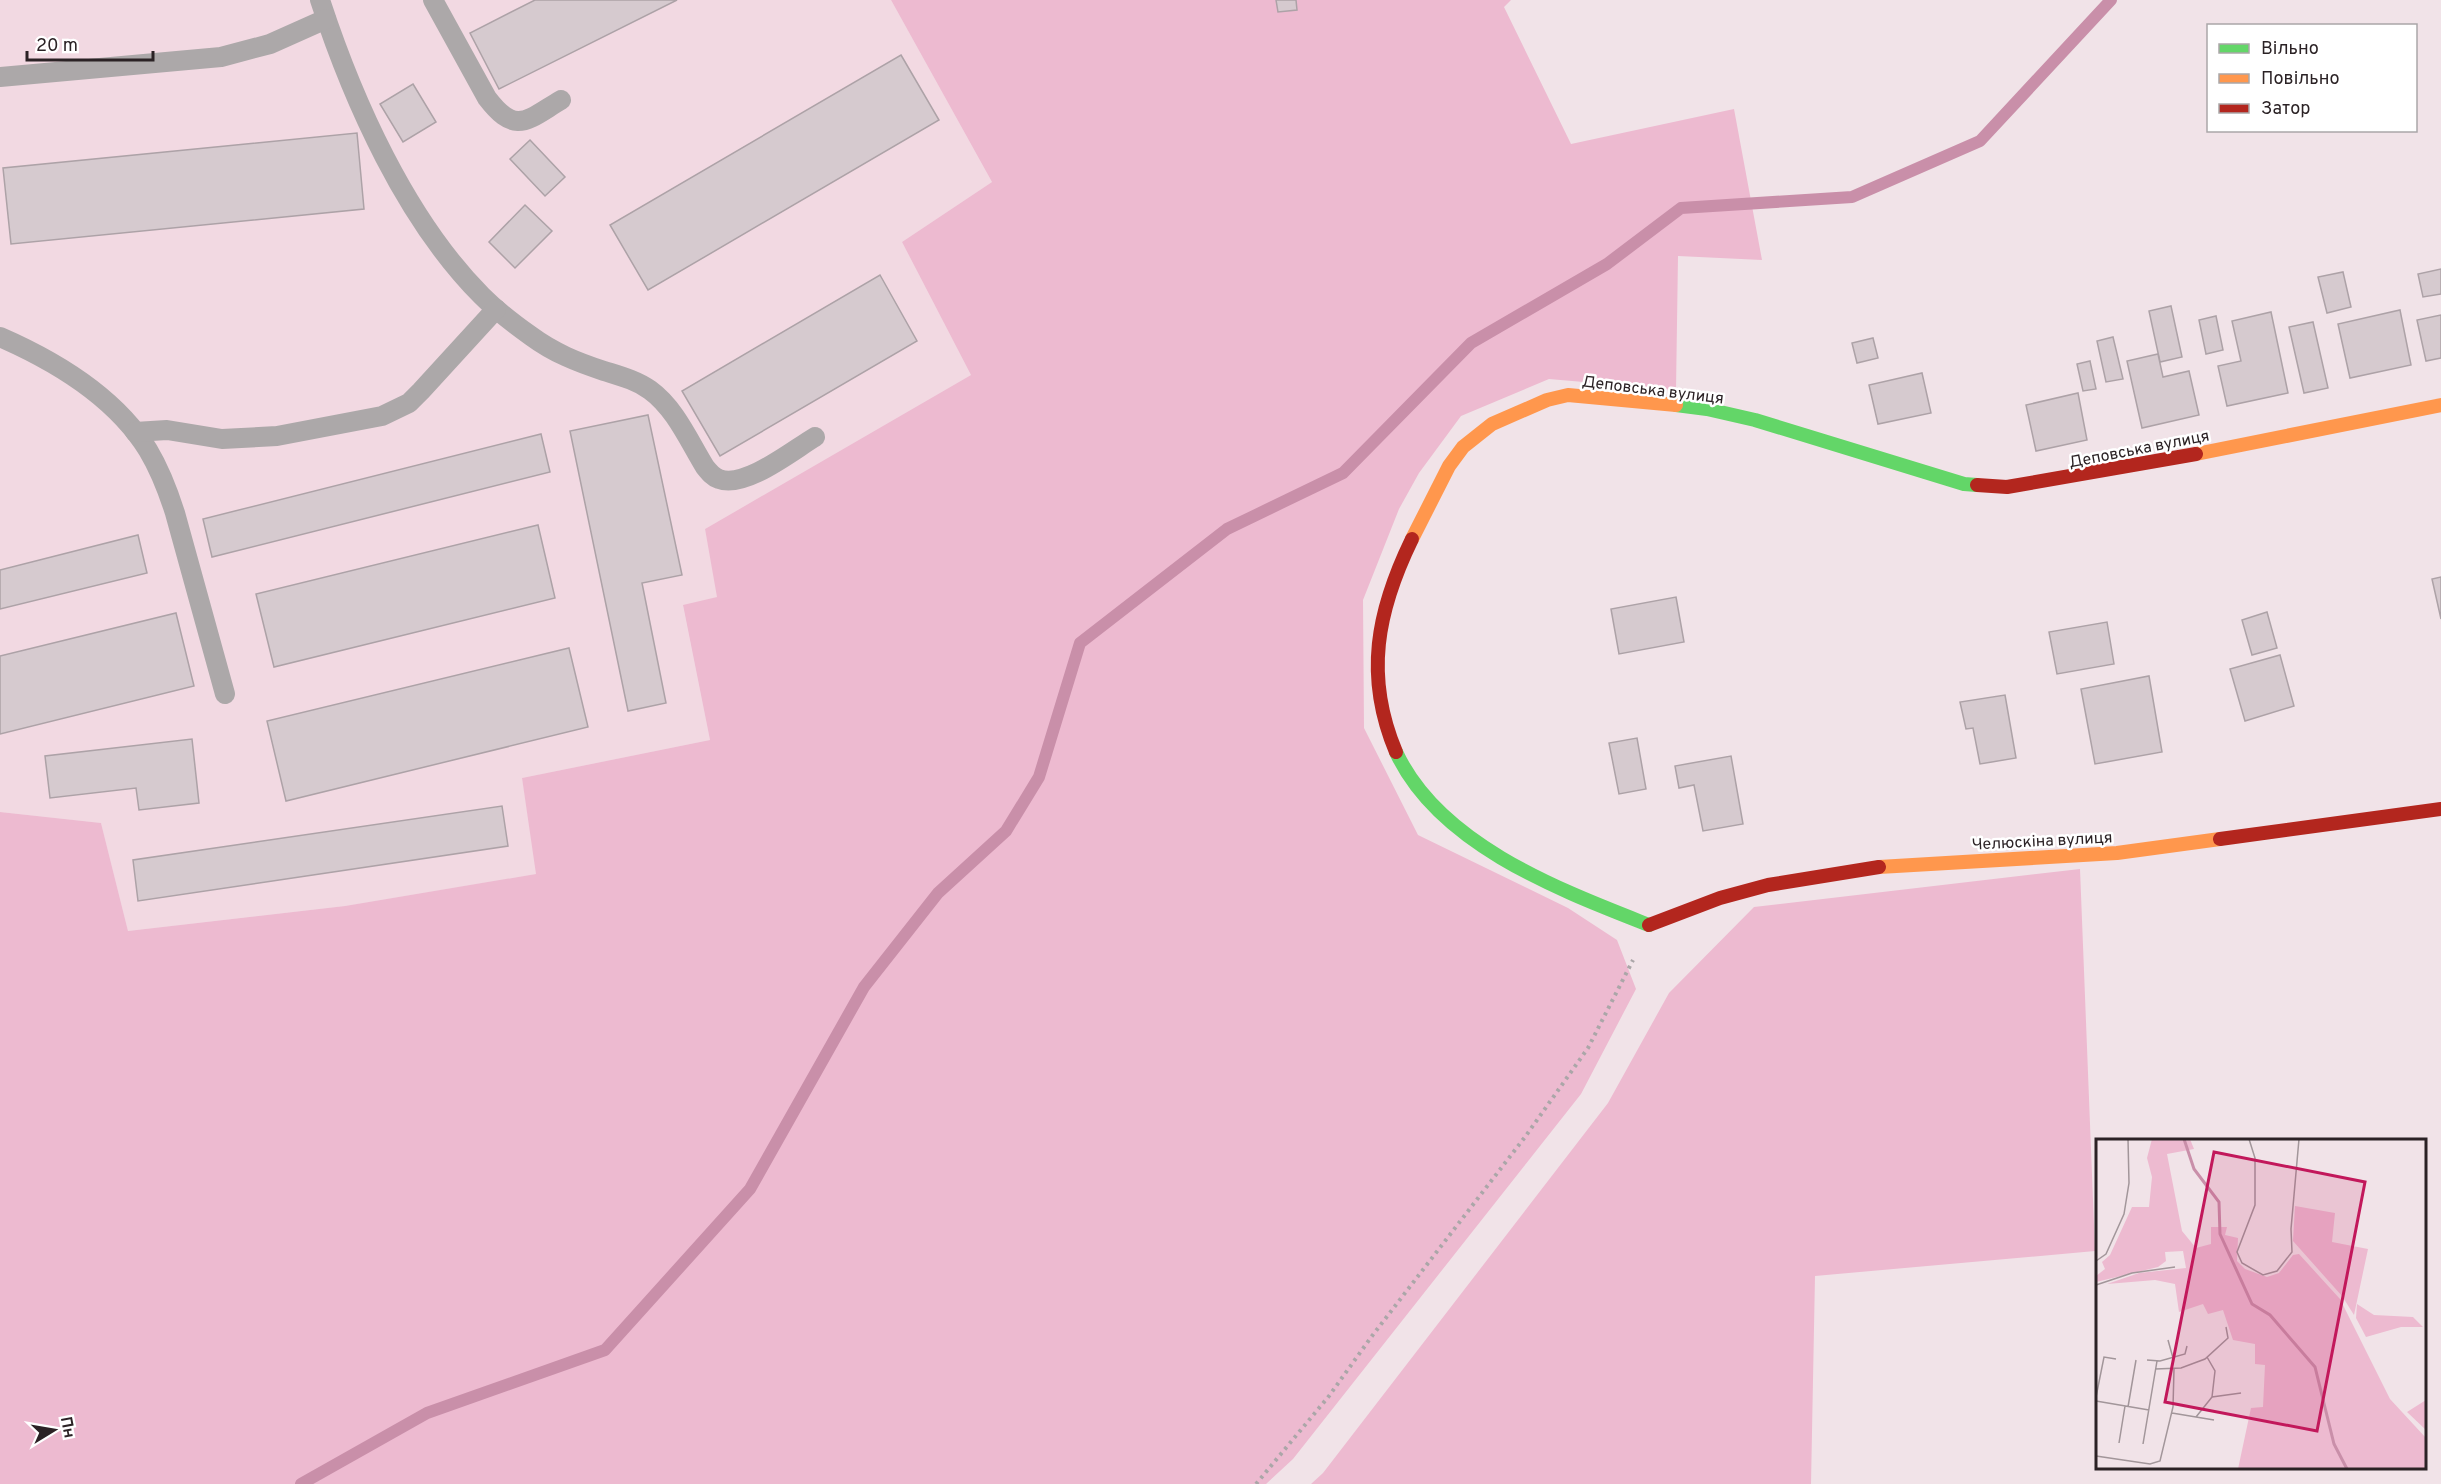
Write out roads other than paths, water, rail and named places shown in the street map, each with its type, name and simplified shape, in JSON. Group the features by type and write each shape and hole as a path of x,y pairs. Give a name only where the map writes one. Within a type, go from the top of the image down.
{"street":[{"name":"Деповська вулиця","path":"1650,925 1552,886 1499,856 1464,831 1423,794 1409,777 1391,743 1378,691 1377,653 1380,628 1388,600 1449,466 1463,447 1492,424 1547,399 1568,395 1645,401 1707,409 1755,420 1965,484 2007,487 2144,465 2441,405"},
{"name":"Челюскіна вулиця","path":"1650,925 1720,898 1768,885 1853,870 1911,864 2117,853 2441,808"}],"lane":[{"path":"320,0 352,89 371,130 408,196 451,259 496,309 553,351 634,381 650,390 663,401 705,467 720,480 739,480 753,475 815,437"},
{"path":"433,0 487,98 498,112 510,121 522,122 561,100"},
{"path":"0,77 221,57 270,44 326,19"},
{"path":"135,432 167,430 222,439 246,439 277,436 382,416 409,403 421,392 496,309"},
{"path":"0,338 18,345 89,388 135,432 156,465 175,513 225,694"}],"waterway":[{"path":"301,1484 427,1413 605,1350 750,1189 864,987 938,893 1006,831 1039,777 1080,643 1227,529 1343,473 1471,343 1607,264 1681,208 1852,197 1980,141 2111,0"}]}
